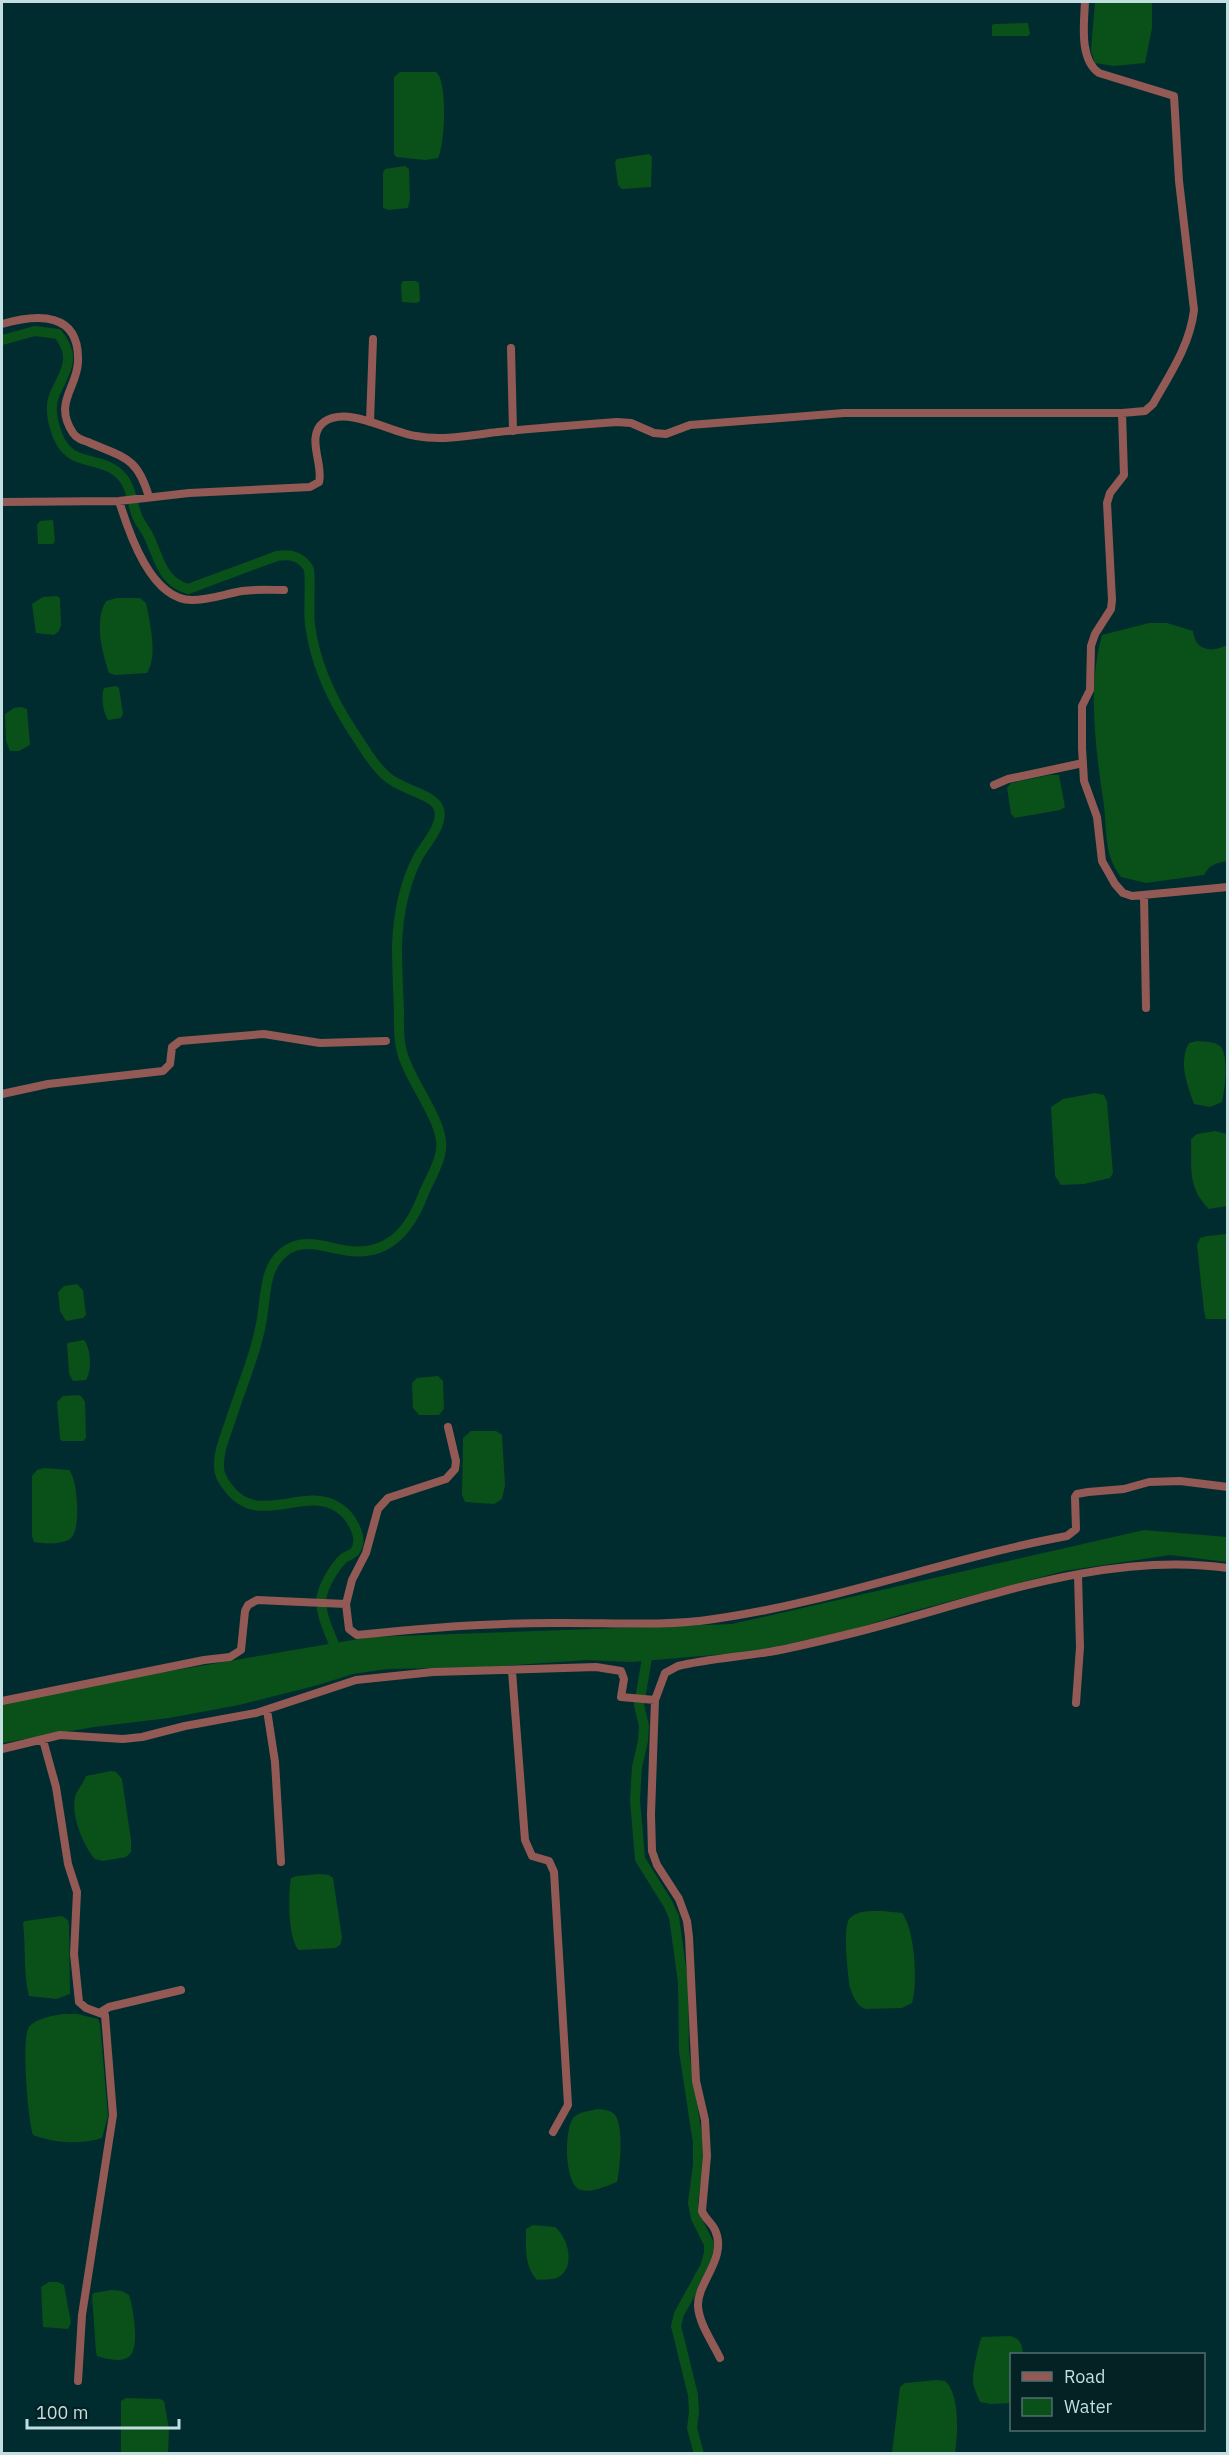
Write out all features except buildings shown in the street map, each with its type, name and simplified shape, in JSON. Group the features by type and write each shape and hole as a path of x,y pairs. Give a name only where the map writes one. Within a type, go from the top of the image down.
{"street":[{"path":"2,502 122,501 146,497 310,487 319,483 321,476 315,440 324,422 334,418 348,417 370,422 404,435 426,438 617,422 631,423 654,433 666,434 690,425 844,413 1122,413 1145,411 1153,404 1192,329 1193,296 1179,181 1174,96 1099,73 1092,68 1085,44 1085,2"},
{"path":"2,324 32,317 56,320 67,327 75,339 78,361 65,404 71,430 79,438 115,453 139,469 146,497"},
{"path":"370,422 374,339"},
{"path":"512,348 513,431"},
{"path":"1122,413 1124,475 1110,493 1107,503 1111,609 1095,634 1091,646 1090,690 1082,706 1084,781 1097,817 1102,861 1108,874 1123,893 1132,896 1227,887"},
{"path":"122,501 126,525 141,557 151,573 176,598 190,600 242,591 284,590"},
{"path":"994,785 1008,779 1083,763"},
{"path":"1144,895 1146,1008"},
{"path":"2,1094 48,1083 163,1071 170,1064 172,1047 180,1041 264,1034 320,1043 386,1041"},
{"path":"448,1427 456,1461 455,1469 446,1479 388,1498 378,1509 366,1553 342,1604 349,1629 357,1635 386,1630 550,1623 649,1623 714,1619 850,1591 968,1559 1067,1536 1076,1529 1077,1494 1124,1490 1149,1482 1180,1481 1227,1487"},
{"path":"720,2358 699,2313 698,2305 715,2262 717,2247 715,2230 702,2211 707,2156 705,2120 696,2081 692,1977 687,1921 679,1899 657,1866 652,1851 653,1699 665,1673 678,1666 771,1652 1114,1568 1166,1563 1227,1568"},
{"path":"1076,1703 1080,1647 1078,1575"},
{"path":"2,1701 210,1659 230,1658 241,1650 245,1611 252,1602 263,1599 342,1604"},
{"path":"2,1749 60,1736 123,1739 142,1737 267,1710 356,1680 433,1672 614,1668 624,1674 621,1697 653,1699"},
{"path":"512,1671 525,1840 532,1856 545,1859 553,1865 556,1892 568,2105 554,2133"},
{"path":"267,1710 275,1762 281,1862"},
{"path":"43,1740 56,1786 68,1864 77,1892 74,1954 78,2002 86,2008 105,2015 112,2115 82,2315 78,2381"},
{"path":"101,2012 109,2007 181,1990"}],"water":[{"path":"1095,2 1152,2 1152,28 1145,63 1114,66 1095,63 1091,51"},
{"path":"1028,23 1030,34 1028,36 992,36 992,25 994,24"},
{"path":"400,72 436,72 440,78 444,114 438,158 425,160 396,157 394,154 394,77"},
{"path":"649,154 652,157 651,187 622,189 618,185 615,162 617,159"},
{"path":"405,166 409,169 408,208 389,210 383,208 385,169"},
{"path":"403,281 419,283 420,301 417,303 402,302 401,285"},
{"path":"53,520 55,541 53,544 38,544 37,525 40,521"},
{"path":"57,596 60,598 61,625 59,631 54,635 36,633 32,604 43,597"},
{"path":"117,598 140,598 146,603 153,649 147,673 115,675 109,673 102,647 100,618 106,601"},
{"path":"1149,623 1167,623 1193,631 1197,643 1205,648 1216,649 1227,645 1228,861 1214,865 1204,875 1146,883 1121,877 1109,852 1096,742 1094,698 1097,656 1102,635"},
{"path":"116,686 119,688 123,714 121,718 108,720 104,709 103,691 104,688"},
{"path":"14,708 27,709 30,745 19,751 10,751 6,741 5,714"},
{"path":"1059,775 1065,807 1060,810 1015,818 1011,814 1007,788 1011,783"},
{"path":"1197,1041 1218,1044 1225,1056 1222,1102 1210,1107 1194,1104 1185,1074 1186,1051 1189,1043"},
{"path":"1095,1093 1104,1095 1107,1102 1113,1173 1110,1178 1084,1184 1061,1185 1055,1176 1051,1107 1063,1099"},
{"path":"1215,1131 1227,1134 1227,1206 1209,1209 1194,1185 1191,1168 1191,1139 1197,1134"},
{"path":"1227,1234 1227,1319 1206,1319 1197,1245 1200,1238"},
{"path":"77,1284 83,1290 86,1315 83,1318 66,1321 60,1311 58,1292 64,1286"},
{"path":"84,1340 89,1354 88,1376 86,1380 73,1381 69,1374 67,1343"},
{"path":"438,1376 443,1381 444,1409 439,1415 419,1415 413,1408 412,1383 417,1378"},
{"path":"79,1395 85,1402 86,1438 83,1441 62,1441 57,1402 63,1396"},
{"path":"471,1431 496,1431 502,1435 505,1485 502,1499 494,1504 465,1502 462,1495 463,1438"},
{"path":"44,1468 69,1470 75,1483 76,1525 71,1538 63,1542 34,1542 32,1536 32,1476 37,1470"},
{"path":"1144,1530 1227,1537 1227,1562 1170,1555 1064,1571 906,1613 845,1632 749,1652 631,1662 587,1660 488,1667 387,1669 353,1674 239,1705 2,1743 2,1702 12,1698 370,1637 732,1624"},
{"path":"116,1772 122,1779 131,1852 126,1857 103,1861 95,1859 86,1846 76,1821 74,1804 76,1794 86,1776"},
{"path":"319,1874 333,1878 342,1938 340,1945 335,1948 299,1950 295,1945 291,1927 289,1894 291,1878"},
{"path":"882,1911 902,1913 910,1931 915,1970 914,1994 912,2003 902,2008 866,2009 858,2004 850,1988 846,1930 853,1915"},
{"path":"62,1916 68,1920 69,1925 70,1994 56,1999 29,1996 23,1923"},
{"path":"63,2014 77,2014 98,2019 100,2024 108,2116 102,2138 85,2142 67,2142 33,2135 26,2080 27,2034 29,2027 36,2021"},
{"path":"597,2109 611,2112 618,2120 620,2147 617,2182 585,2191 575,2186 571,2178 567,2155 568,2131 575,2116"},
{"path":"533,2225 555,2227 564,2238 568,2253 567,2268 557,2278 537,2280 530,2269 526,2229"},
{"path":"49,2282 64,2285 71,2323 68,2329 43,2327 41,2287"},
{"path":"111,2290 122,2291 129,2295 135,2326 135,2344 130,2356 114,2360 97,2356 92,2295"},
{"path":"1010,2336 1020,2342 1023,2353 1010,2353 1010,2403 980,2402 973,2380 982,2337"},
{"path":"945,2381 950,2387 956,2404 955,2453 892,2453 900,2387 905,2383"},
{"path":"126,2398 164,2401 169,2429 168,2453 121,2453 121,2401"}],"waterway":[{"path":"2,340 35,331 58,334 64,343 68,358 52,404 53,420 61,442 76,457 105,465 115,470 124,479 138,519 171,580 188,589 277,556 287,555 303,561 309,569 309,618 312,639 325,680 344,718 380,770 391,780 429,798 438,807 440,813 434,833 418,857 405,890 400,912 397,946 401,1047 412,1076 438,1127 441,1139 438,1162 410,1222 392,1241 368,1251 303,1244 290,1248 278,1258 270,1271 258,1338 219,1461 220,1475 227,1486 239,1499 252,1505 325,1502 339,1508 352,1521 357,1534 358,1546 337,1565 328,1580 321,1603 338,1656"},
{"path":"649,1646 639,1705 644,1726 637,1767 635,1800 640,1859 674,1917 683,1982 684,2051 698,2143 698,2165 693,2203 696,2218 709,2244 705,2267 679,2314 676,2326 693,2395 692,2428 699,2454"}]}
